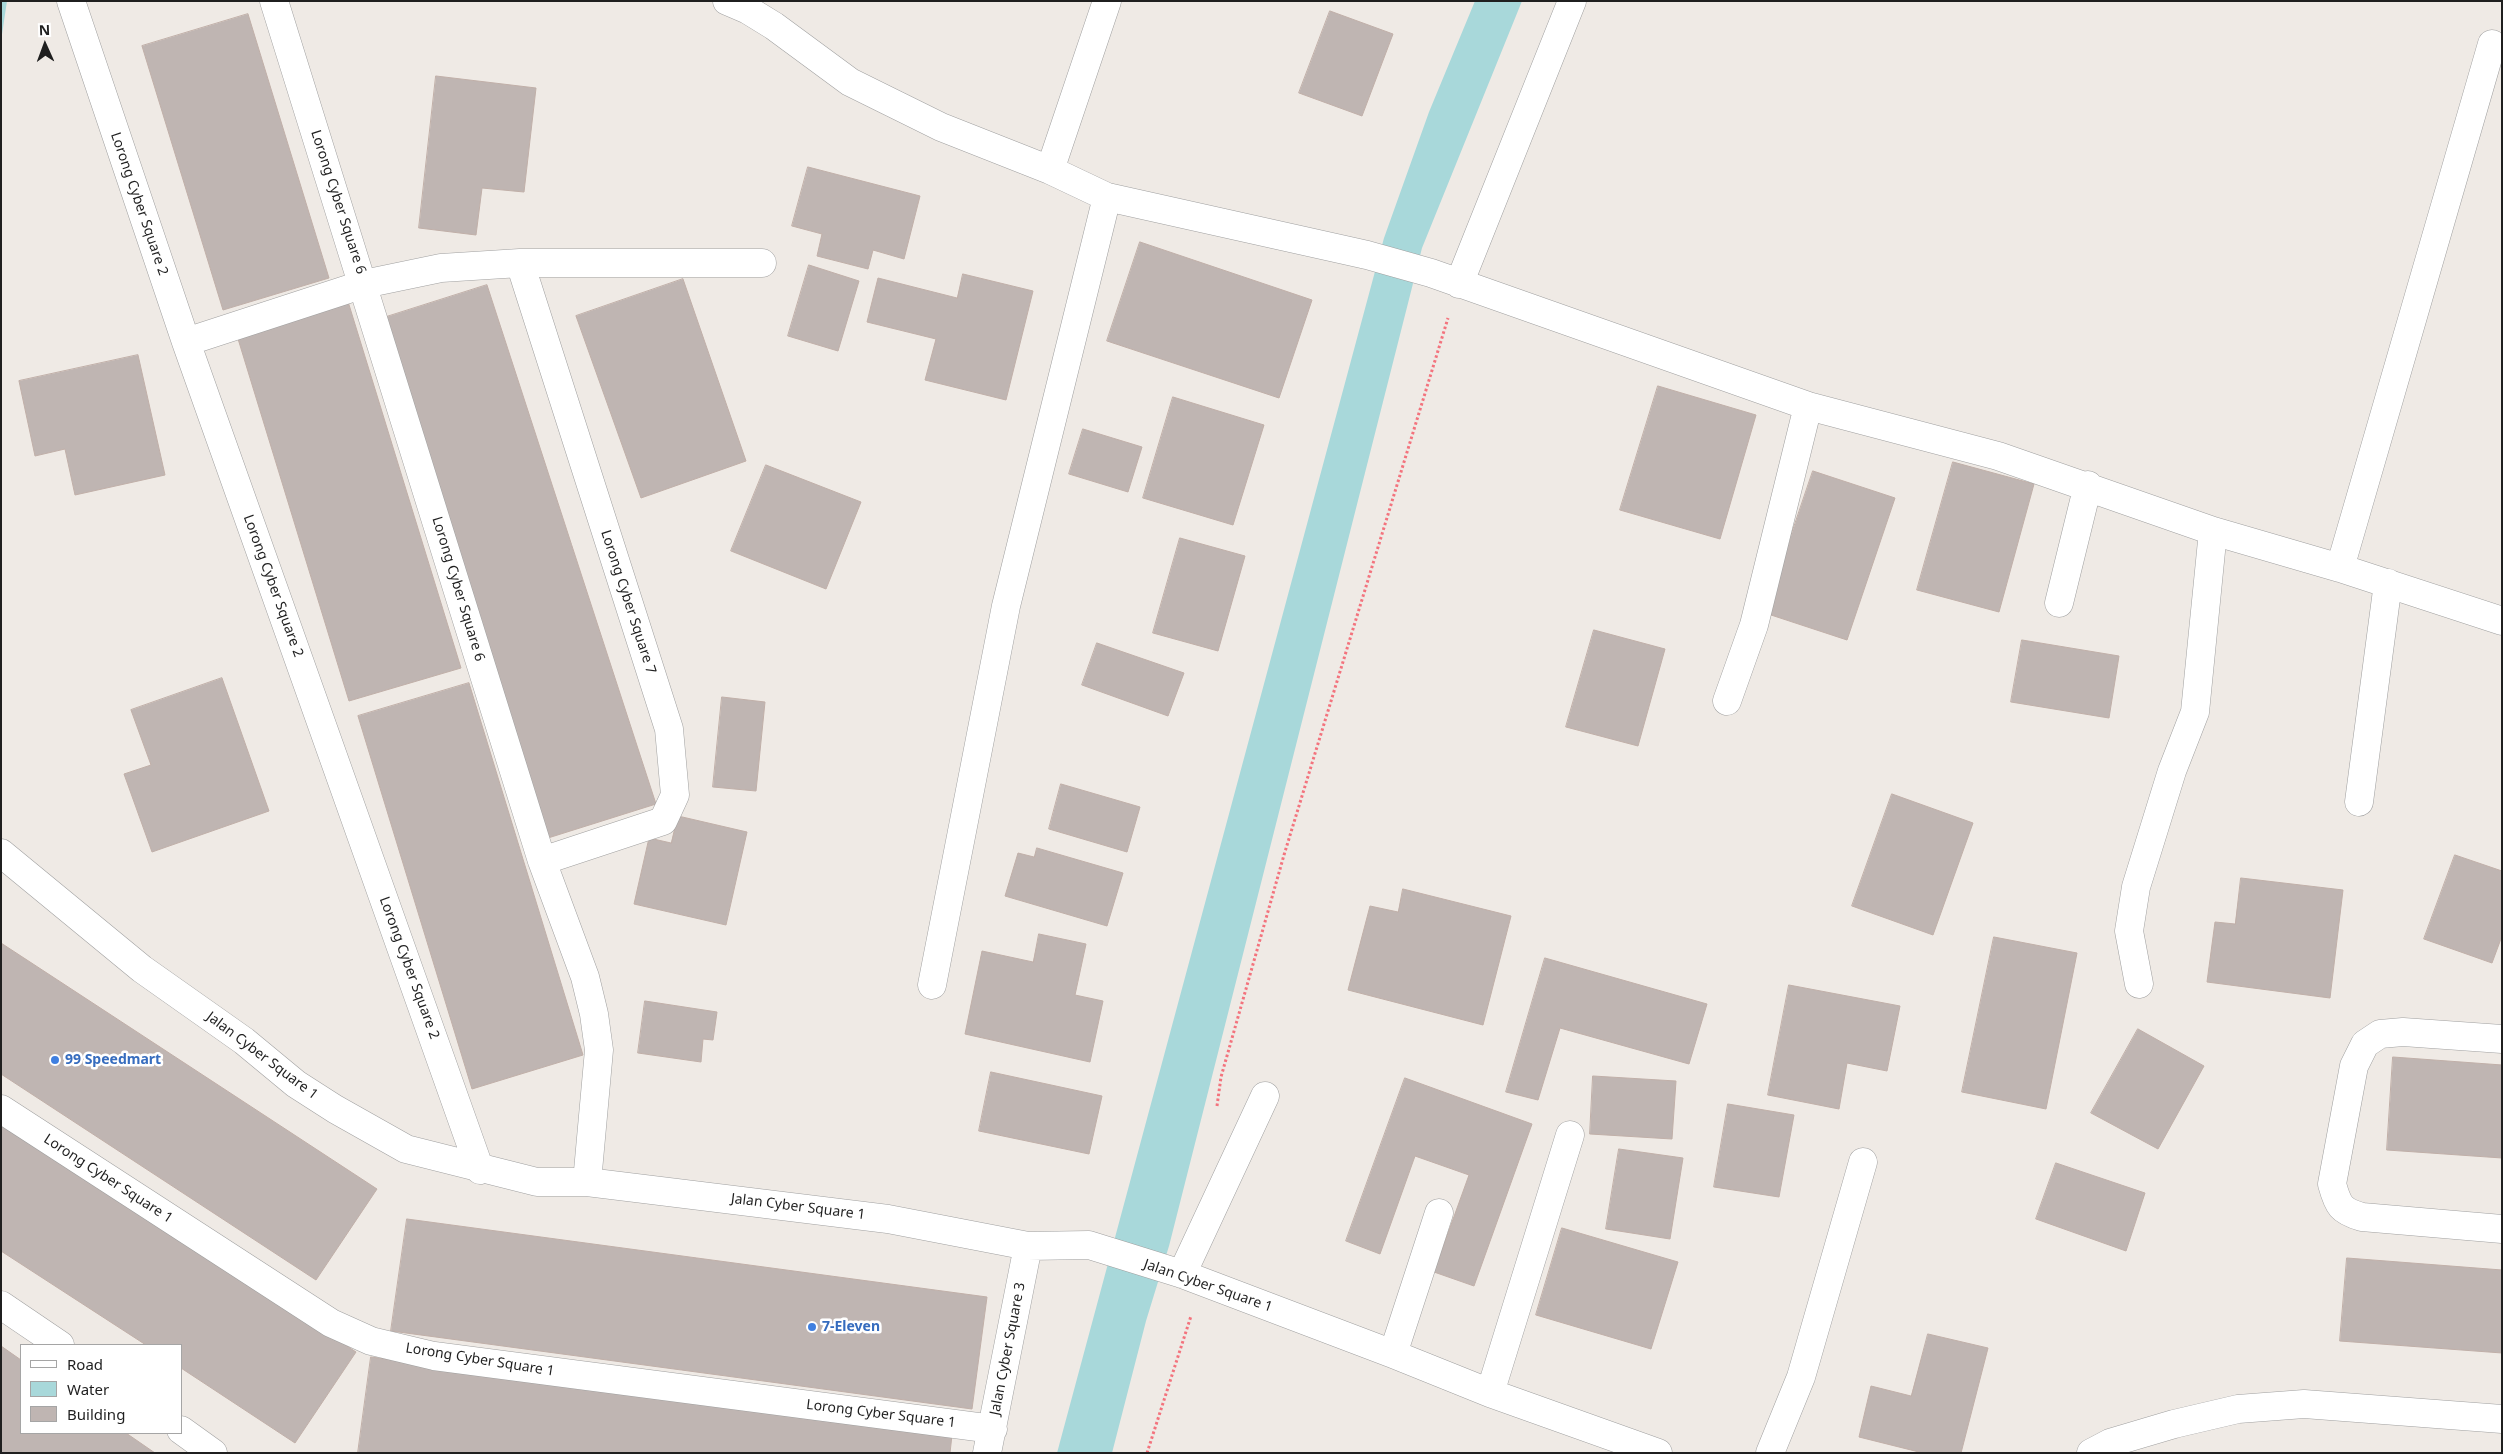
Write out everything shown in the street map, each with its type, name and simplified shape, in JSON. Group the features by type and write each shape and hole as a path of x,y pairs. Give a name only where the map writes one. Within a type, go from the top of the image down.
{"street":[{"name":"Lorong Cyber Square 2","path":"71,1 186,342 480,1170"},
{"name":"Lorong Cyber Square 6","path":"274,1 364,284 542,861 585,977 594,1014 599,1050 587,1182"},
{"path":"727,1 748,10 774,26 850,82 942,128 1050,170 1107,197 1367,255 1431,273 1808,406 1998,456 2088,485 2213,530 2388,583 2502,621"},
{"path":"1050,170 1107,1"},
{"path":"1459,284 1572,1"},
{"path":"2340,568 2492,44"},
{"path":"932,985 1006,606 1107,197"},
{"path":"186,342 364,284 441,268 520,263 762,263"},
{"name":"Lorong Cyber Square 7","path":"520,263 669,729 676,795 663,820 542,861"},
{"path":"1727,701 1754,625 1808,406"},
{"path":"2060,603 2088,485"},
{"path":"2139,984 2129,931 2136,887 2172,771 2195,712 2213,530"},
{"path":"2359,802 2388,583"},
{"name":"Jalan Cyber Square 1","path":"1,853 142,969 244,1041 296,1084 406,1149 480,1170 537,1182 587,1182 888,1218 1028,1246 1089,1245 1180,1274 1393,1354 1490,1393 1658,1453"},
{"path":"2502,1039 2403,1032 2380,1034 2365,1044 2354,1066 2332,1184 2337,1200 2346,1212 2362,1217 2502,1229"},
{"path":"1180,1274 1265,1096"},
{"name":"Lorong Cyber Square 1","path":"1,1109 324,1319 372,1341 434,1356 990,1441"},
{"path":"1490,1393 1570,1135"},
{"path":"1770,1453 1801,1377 1863,1162"},
{"path":"1393,1354 1439,1213"},
{"name":"Jalan Cyber Square 3","path":"990,1441 1028,1246"},
{"path":"1,1304 59,1344"},
{"path":"2091,1453 2110,1443 2174,1424 2238,1410 2304,1404 2502,1419"},
{"path":"182,1431 214,1453"}],"path":[{"path":"1216,1114 1221,1077 1284,856 1459,284"},
{"path":"1147,1453 1180,1274"}],"water":[{"path":"1,1 7,1 1,41"},
{"path":"1475,1 1522,1 1422,248 1169,1246 1146,1321 1112,1453 1057,1453 1384,238 1429,112"}],"building":[{"path":"1330,11 1393,34 1362,116 1299,93"},
{"path":"248,14 329,278 223,310 142,46"},
{"path":"436,76 536,88 524,192 482,188 476,235 419,228"},
{"path":"808,167 920,196 904,259 873,250 868,269 817,256 822,234 792,226"},
{"path":"1140,242 1312,300 1279,398 1107,341"},
{"path":"809,265 859,281 838,351 788,336"},
{"path":"963,274 1033,291 1006,400 925,380 936,339 867,322 878,278 957,298"},
{"path":"683,279 746,461 641,498 576,316"},
{"path":"487,285 656,804 548,838 380,319"},
{"path":"346,295 461,668 349,701 235,329"},
{"path":"138,355 165,475 75,495 65,449 35,456 19,381"},
{"path":"1658,386 1756,415 1720,539 1620,510"},
{"path":"1173,397 1264,425 1233,525 1143,498"},
{"path":"1083,429 1142,447 1128,492 1069,474"},
{"path":"1953,462 2034,484 1999,612 1917,590"},
{"path":"766,465 861,502 826,589 731,551"},
{"path":"1813,471 1895,498 1847,640 1765,613"},
{"path":"1180,538 1245,556 1218,651 1153,633"},
{"path":"1594,630 1665,649 1638,746 1566,727"},
{"path":"2022,640 2119,656 2109,718 2011,702"},
{"path":"1097,643 1184,673 1168,716 1082,685"},
{"path":"222,678 269,811 152,852 124,774 151,765 131,710"},
{"path":"469,683 583,1055 472,1089 358,716"},
{"path":"722,697 765,702 756,791 713,787"},
{"path":"1061,784 1140,807 1127,852 1049,829"},
{"path":"1892,794 1973,823 1933,935 1852,906"},
{"path":"678,816 747,832 726,925 634,904 649,838 671,843"},
{"path":"1037,848 1123,873 1107,926 1005,896 1018,853 1034,857"},
{"path":"2455,855 2502,871 2502,936 2492,963 2424,939"},
{"path":"2241,878 2343,890 2330,998 2207,982 2215,922 2235,924"},
{"path":"1403,889 1511,916 1483,1025 1348,990 1370,906 1398,912"},
{"path":"1039,934 1086,944 1075,995 1103,1001 1090,1062 965,1034 982,951 1033,962"},
{"path":"1994,937 2077,953 2046,1109 1962,1092"},
{"path":"1,943 377,1189 316,1280 1,1074"},
{"path":"1545,958 1707,1004 1689,1064 1560,1028 1538,1100 1506,1092"},
{"path":"1789,985 1900,1006 1887,1071 1847,1063 1839,1109 1768,1095"},
{"path":"645,1001 717,1012 713,1040 703,1039 701,1062 638,1053"},
{"path":"2138,1029 2204,1066 2158,1149 2091,1113"},
{"path":"2393,1057 2502,1065 2502,1158 2387,1150"},
{"path":"991,1072 1102,1096 1089,1154 979,1131"},
{"path":"1593,1076 1676,1081 1672,1139 1590,1134"},
{"path":"1405,1078 1532,1124 1474,1286 1434,1272 1469,1175 1415,1156 1380,1254 1346,1241"},
{"path":"1728,1104 1794,1115 1779,1197 1714,1187"},
{"path":"1,1119 356,1352 295,1443 182,1369 182,1344 144,1344 1,1251"},
{"path":"1619,1149 1683,1158 1670,1239 1606,1229"},
{"path":"2056,1163 2145,1193 2126,1251 2036,1219"},
{"path":"407,1219 987,1297 972,1409 391,1331"},
{"path":"1562,1228 1678,1262 1651,1349 1536,1315"},
{"path":"2347,1258 2502,1270 2502,1353 2340,1341"},
{"path":"1928,1334 1988,1348 1961,1453 1923,1453 1859,1437 1871,1386 1911,1396"},
{"path":"1,1346 20,1359 20,1434 127,1434 155,1453 1,1453"},
{"path":"371,1357 952,1435 950,1453 358,1453"}],"place":[{"name":"99 Speedmart","path":"55,1060"},
{"name":"7-Eleven","path":"812,1327"}]}
